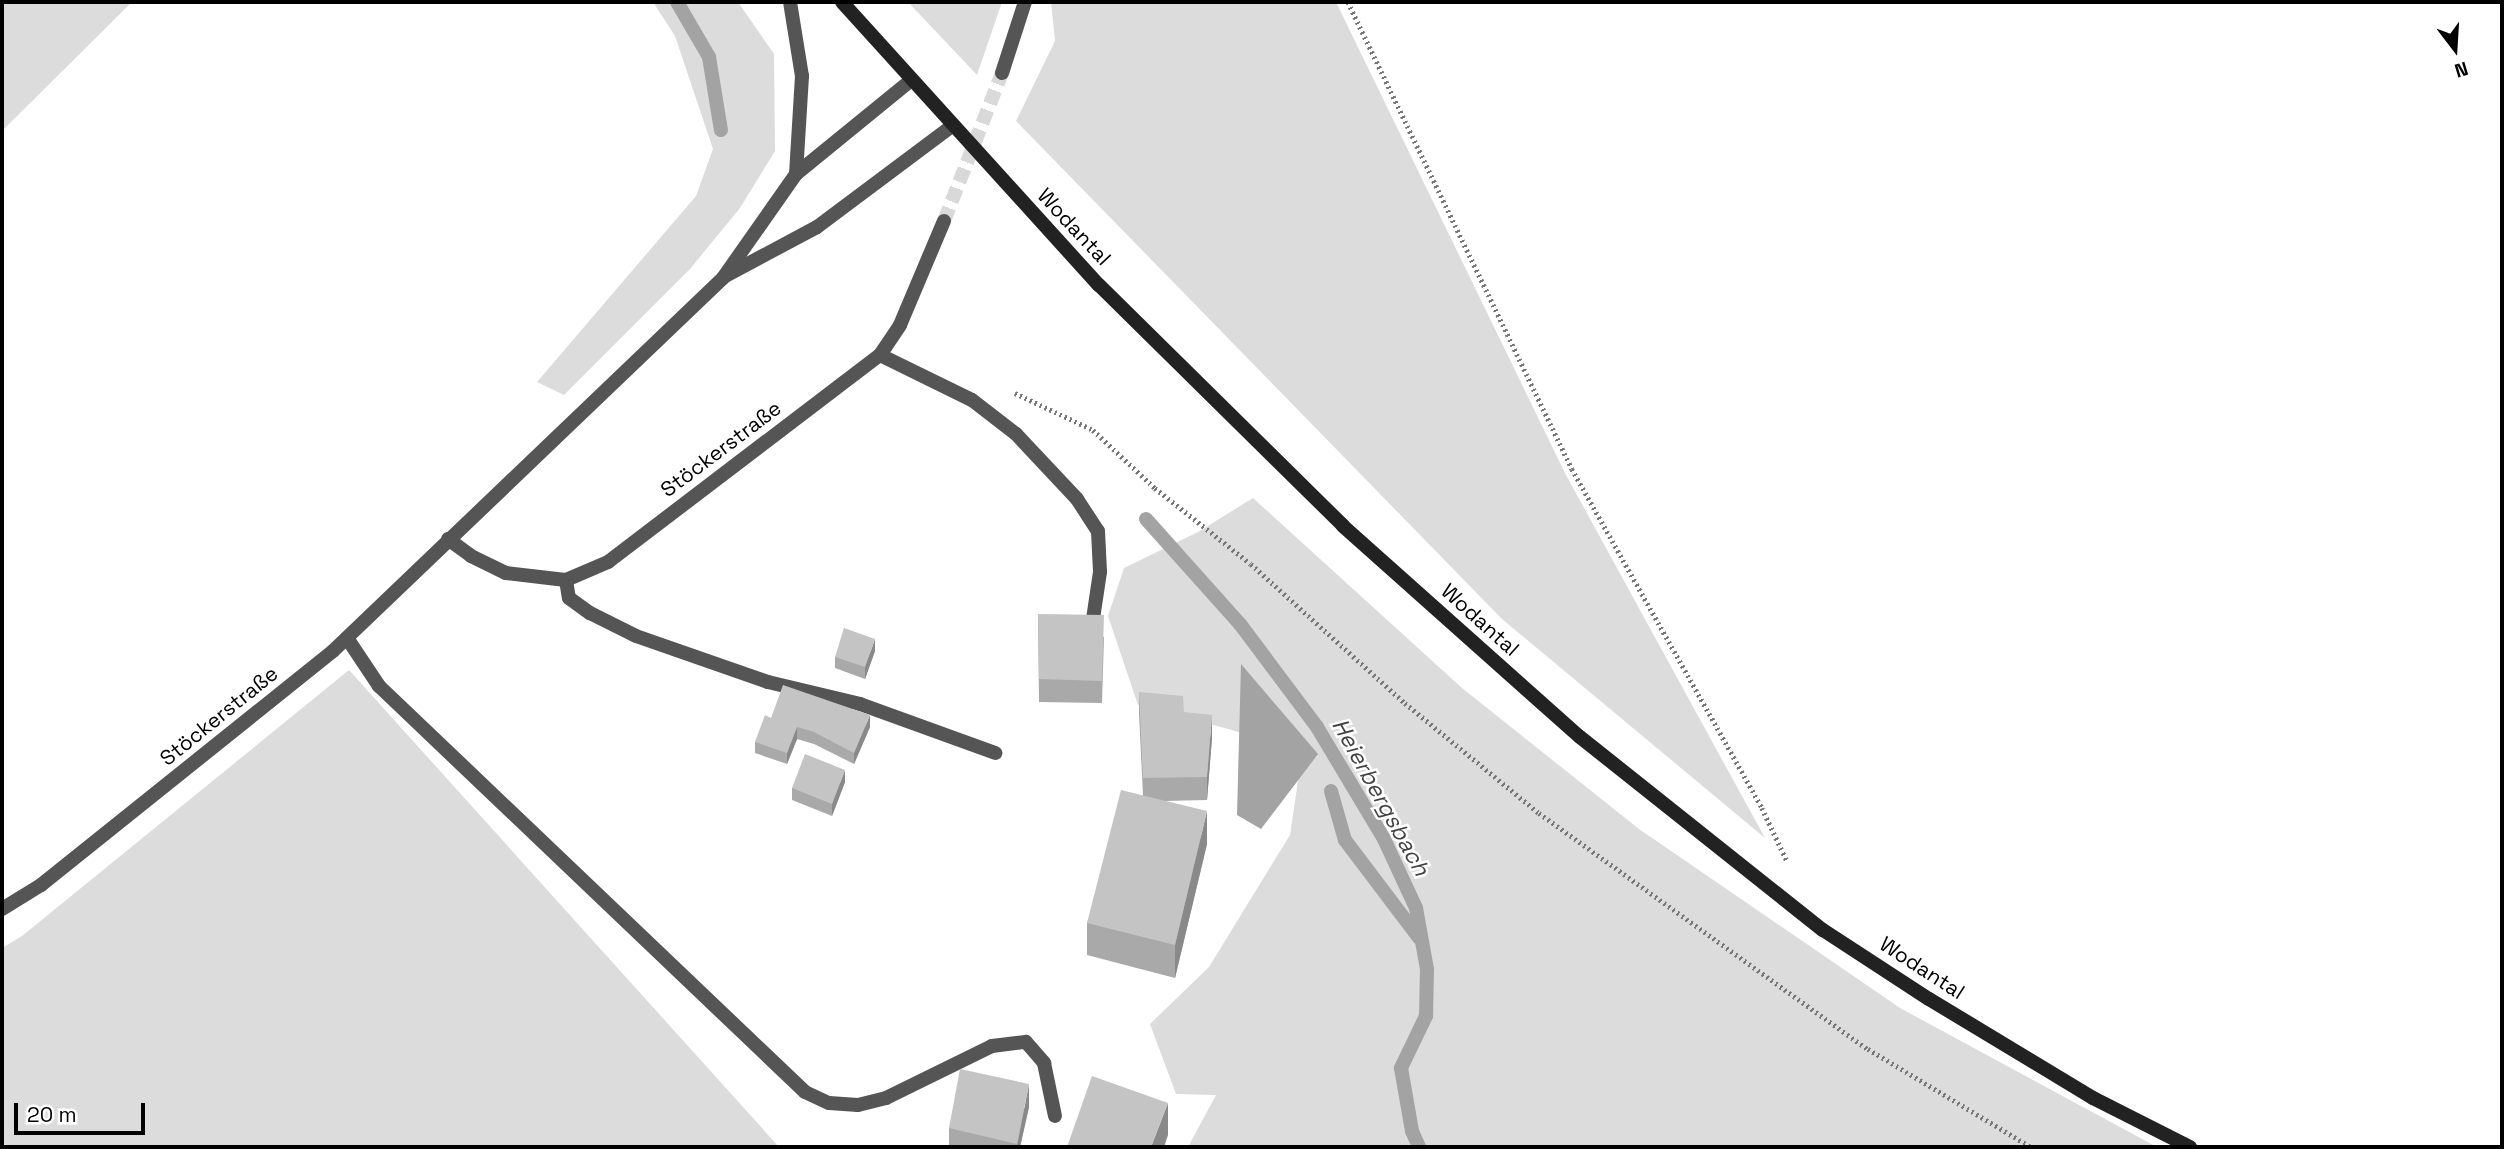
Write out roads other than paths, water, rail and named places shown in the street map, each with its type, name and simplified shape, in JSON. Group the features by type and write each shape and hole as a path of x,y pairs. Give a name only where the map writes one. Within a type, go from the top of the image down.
{"main road":[{"name":"Wodantal","path":"842,2 910,81 1099,285 1343,526 1590,746 1823,930 1929,999 2093,1098 2190,1147"}],"street":[{"path":"790,2 802,76 796,174"},
{"path":"1002,73 1025,2"},
{"name":"Stöckerstraße","path":"2,909 41,885 347,638 723,278 796,174 910,81"},
{"name":"Stöckerstraße","path":"723,278 817,227 952,126"},
{"name":"Stöckerstraße","path":"566,580 607,562 880,355 900,325 944,221"},
{"path":"880,355 972,400 1016,433 1077,499 1098,531 1100,572 1093,619"},
{"path":"448,539 471,556 506,573 566,580 569,598 590,613 636,636 768,682 860,704 995,753"},
{"path":"347,638 379,686 805,1092 829,1103 859,1105 886,1098 992,1046 1026,1042 1044,1063 1055,1116"}],"waterway":[{"path":"677,2 709,57 721,130"},
{"name":"Heierbergsbach","path":"1146,519 1240,624 1317,727 1384,839 1416,908 1427,969 1426,1016 1401,1068 1412,1131 1419,1147"},
{"path":"1331,791 1345,840 1419,938"}],"tunnel":[{"path":"944,221 1002,73"}]}
